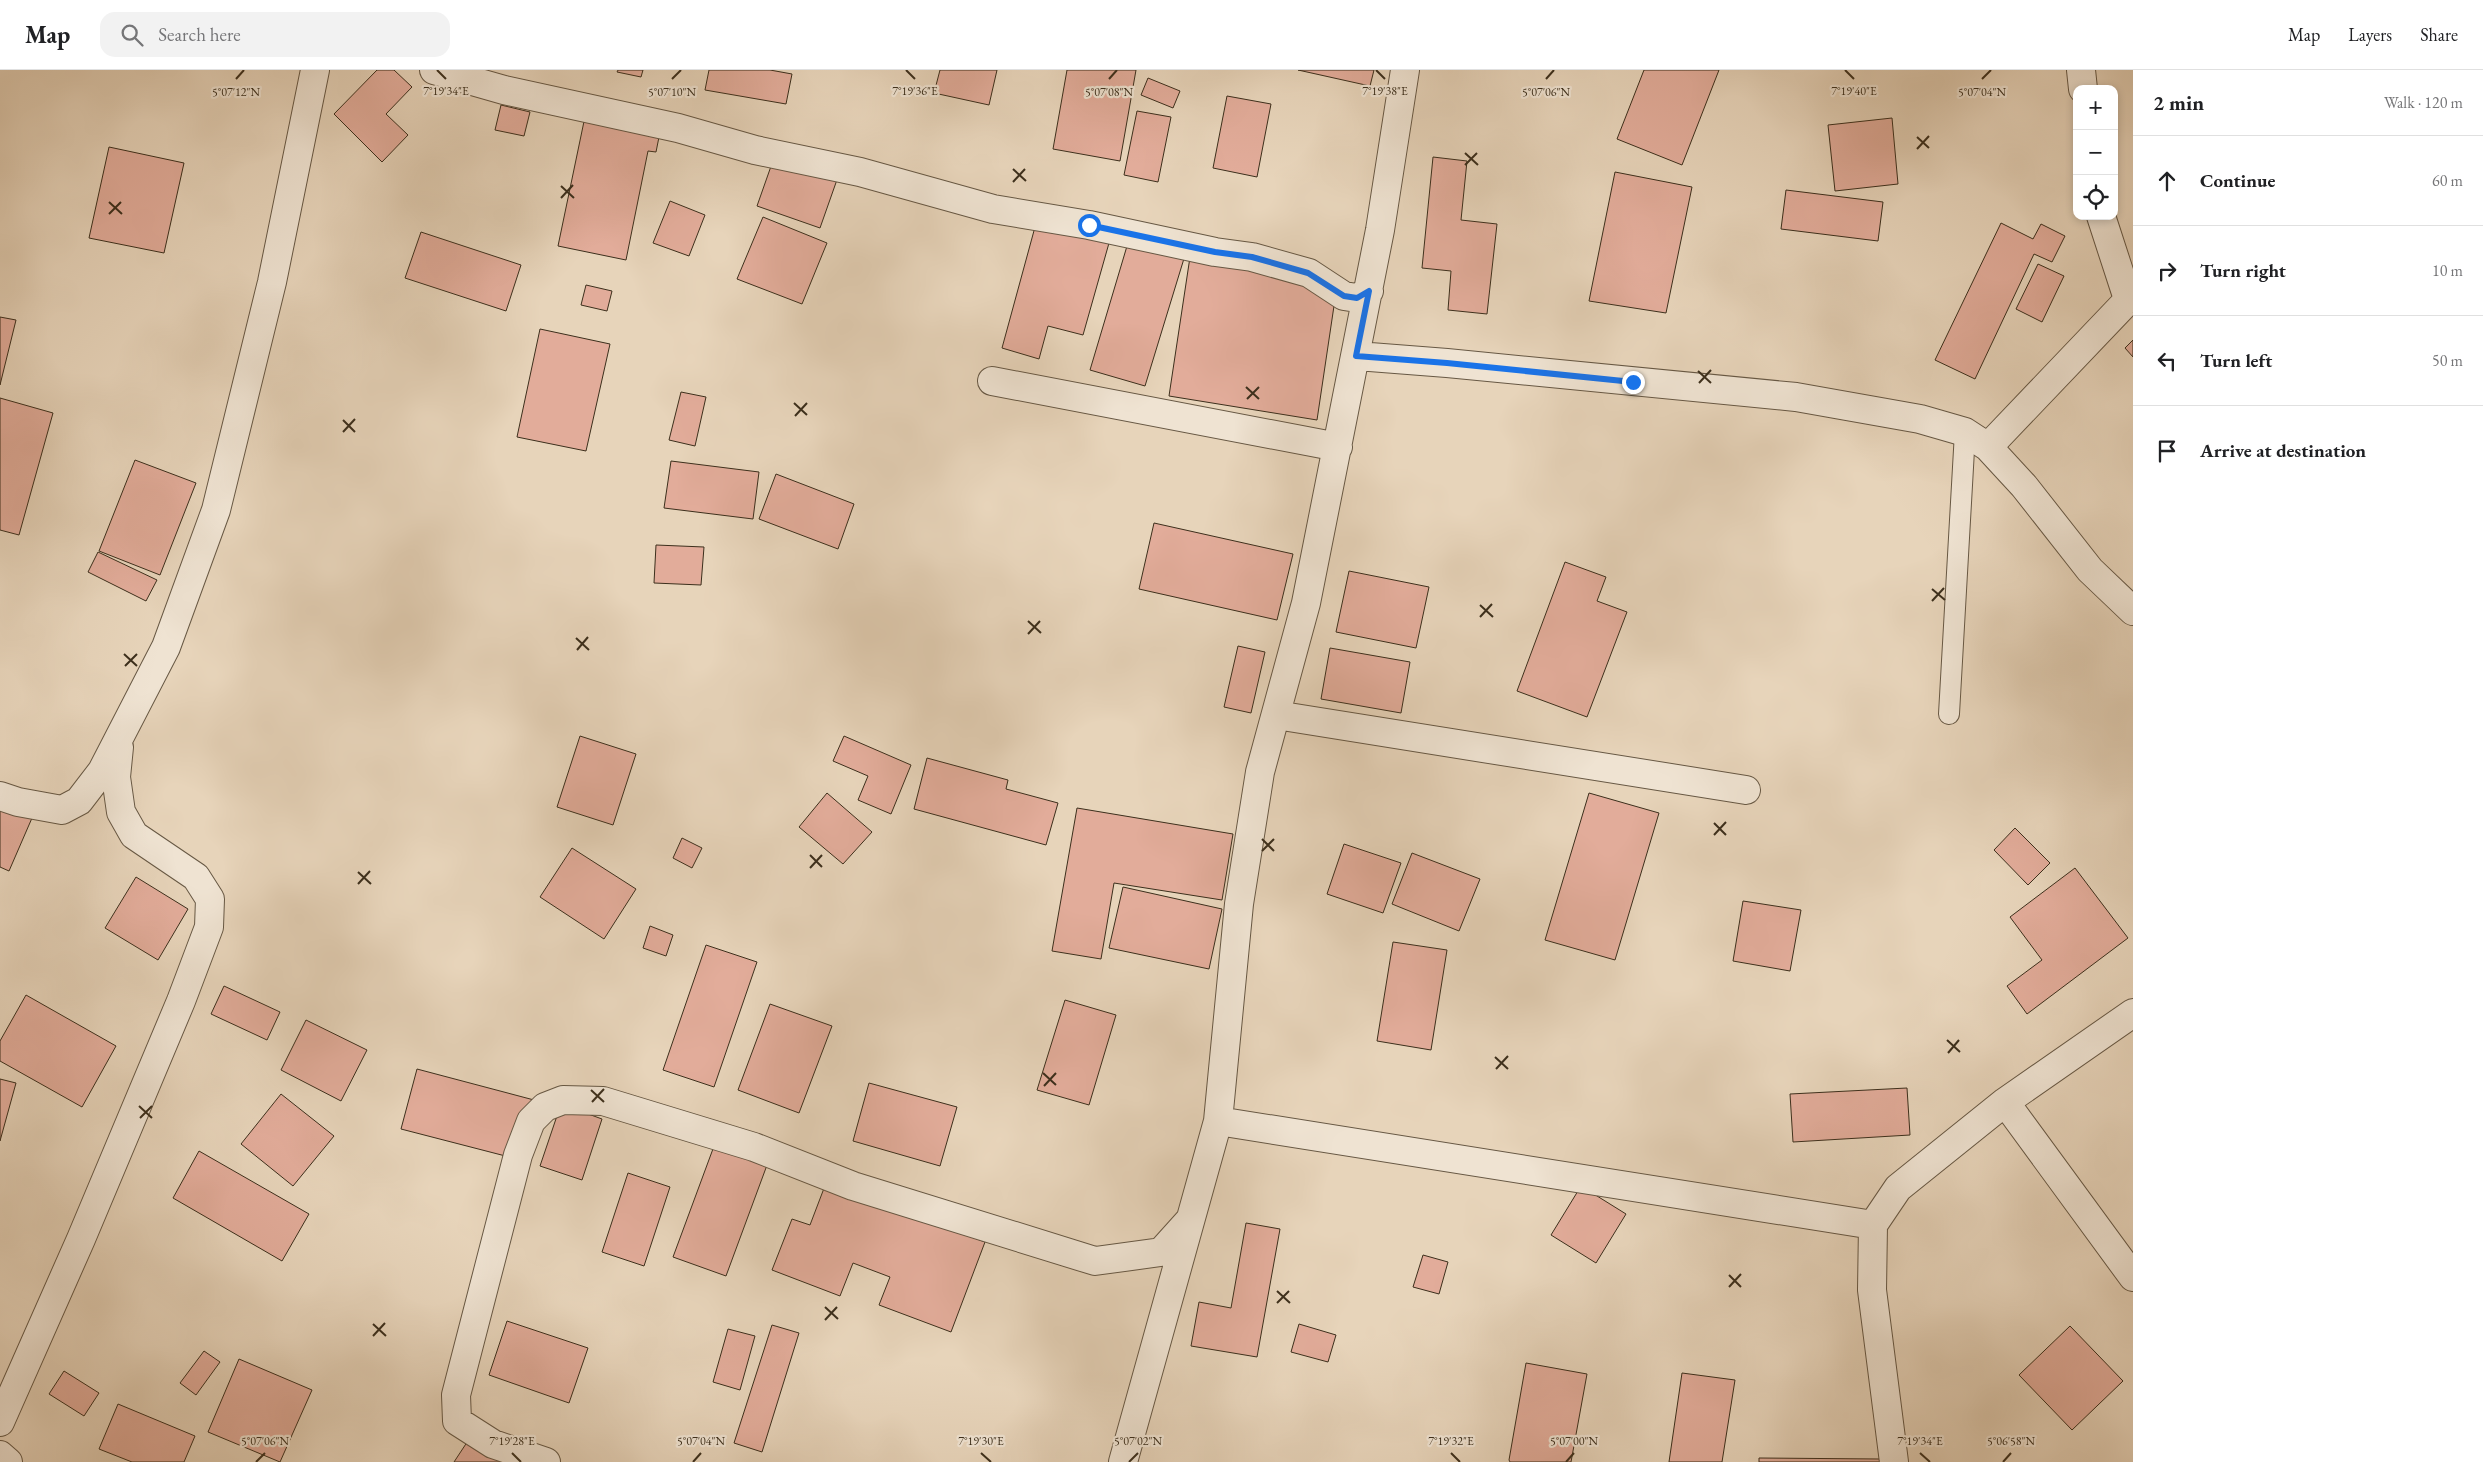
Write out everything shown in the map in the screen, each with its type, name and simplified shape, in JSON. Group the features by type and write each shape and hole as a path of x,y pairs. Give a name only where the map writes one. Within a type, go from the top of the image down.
{"street":[{"path":"0,796 18,802 62,810 79,801 102,771 166,647 216,510 272,282 315,70"},
{"path":"434,70 504,90 678,128 756,150 860,172 993,209 1089,225 1215,252 1252,257 1308,273 1344,296 1357,298 1369,291"},
{"path":"1123,1462 1218,1121 1239,904 1260,772 1306,603 1369,291 1405,70"},
{"path":"2081,70 2083,85"},
{"path":"1988,448 2131,297 2102,220"},
{"path":"1356,356 1796,397 1920,419 1965,432 1988,448 2024,486 2090,570 2133,611"},
{"path":"992,381 1338,447"},
{"path":"1276,715 1746,790"},
{"path":"0,1422 181,1001 209,926 210,899 196,877 134,835 121,812 116,777 120,734"},
{"path":"1894,1462 1872,1290 1873,1226 1898,1188 2005,1102 2133,1013"},
{"path":"546,1462 493,1444 457,1421 456,1395 518,1155 531,1121 545,1107 563,1100 603,1101 754,1147 852,1186 1094,1261 1161,1252 1192,1218"},
{"path":"2005,1102 2133,1277"},
{"path":"1218,1121 1873,1226"},
{"path":"0,1455 8,1462"}],"lane":[{"path":"1949,714 1965,432"}],"building":[{"path":"377,70 394,70 412,87 386,114 408,135 382,162 334,114"},
{"path":"618,70 643,70 641,77 617,72"},
{"path":"709,70 770,70 792,74 786,104 705,90"},
{"path":"940,70 997,70 989,105 934,93"},
{"path":"1067,70 1136,70 1120,161 1053,149"},
{"path":"1298,70 1374,70 1370,86"},
{"path":"1644,70 1719,70 1682,165 1617,139"},
{"path":"1148,78 1180,91 1173,108 1141,95"},
{"path":"1227,96 1271,104 1257,177 1213,168"},
{"path":"501,105 530,112 524,136 495,130"},
{"path":"587,107 662,122 656,152 648,151 626,260 558,246"},
{"path":"1137,111 1171,117 1158,182 1124,175"},
{"path":"1892,118 1898,184 1835,191 1828,125"},
{"path":"109,147 184,163 164,253 89,238"},
{"path":"776,152 839,174 820,228 757,206"},
{"path":"1433,157 1467,161 1461,220 1497,224 1487,314 1448,310 1451,271 1422,268"},
{"path":"1615,172 1692,187 1666,313 1589,301"},
{"path":"1786,190 1883,202 1878,241 1781,229"},
{"path":"670,201 705,215 689,256 653,243"},
{"path":"1038,216 1111,236 1083,335 1048,326 1039,359 1002,348"},
{"path":"763,217 827,243 802,304 737,279"},
{"path":"2001,223 2033,239 2041,224 2065,236 2052,262 2034,254 1975,379 1935,360"},
{"path":"421,232 521,265 506,311 405,278"},
{"path":"1130,236 1186,252 1145,386 1090,370"},
{"path":"1190,257 1338,279 1317,420 1169,396"},
{"path":"2038,264 2064,276 2042,322 2016,309"},
{"path":"586,285 612,291 607,311 581,305"},
{"path":"0,317 16,320 0,385"},
{"path":"540,329 610,344 586,451 517,437"},
{"path":"2133,340 2133,357 2125,348"},
{"path":"681,392 706,397 695,446 669,440"},
{"path":"0,398 53,413 19,535 0,530"},
{"path":"135,460 196,483 160,575 99,551"},
{"path":"671,461 759,472 753,519 664,508"},
{"path":"776,474 854,504 838,549 759,519"},
{"path":"1154,523 1293,554 1277,620 1139,589"},
{"path":"656,545 704,547 701,585 654,583"},
{"path":"98,552 157,580 146,601 88,572"},
{"path":"1565,562 1606,577 1597,601 1627,612 1587,717 1517,691"},
{"path":"1349,571 1429,587 1416,648 1336,632"},
{"path":"1238,646 1265,652 1251,713 1224,707"},
{"path":"1330,648 1410,662 1401,713 1321,699"},
{"path":"580,736 636,754 613,825 557,807"},
{"path":"844,736 911,765 891,814 858,800 868,776 833,761"},
{"path":"927,758 1008,780 1006,789 1058,803 1046,845 914,809"},
{"path":"827,793 872,832 843,864 799,827"},
{"path":"1589,793 1659,813 1615,960 1545,940"},
{"path":"0,804 32,818 9,871 0,867"},
{"path":"1077,808 1233,834 1222,900 1114,883 1101,959 1052,951"},
{"path":"2015,828 2050,863 2028,885 1994,850"},
{"path":"682,838 702,848 692,868 673,858"},
{"path":"1344,844 1401,863 1383,913 1327,894"},
{"path":"572,848 636,889 604,939 540,897"},
{"path":"1412,853 1480,879 1459,931 1392,904"},
{"path":"2075,868 2128,938 2027,1014 2007,986 2042,960 2010,917"},
{"path":"136,877 188,909 158,960 105,928"},
{"path":"1123,887 1222,909 1209,969 1109,948"},
{"path":"1743,901 1801,910 1790,971 1733,961"},
{"path":"650,926 673,935 666,956 643,948"},
{"path":"1393,942 1447,950 1431,1050 1377,1041"},
{"path":"706,945 757,962 714,1087 663,1070"},
{"path":"224,986 280,1012 267,1040 211,1014"},
{"path":"26,995 116,1046 82,1107 0,1061 0,1041"},
{"path":"1065,1000 1116,1015 1089,1105 1037,1090"},
{"path":"770,1004 832,1026 799,1113 738,1090"},
{"path":"306,1020 367,1050 341,1101 281,1070"},
{"path":"417,1069 534,1100 517,1159 401,1129"},
{"path":"0,1079 16,1083 0,1141"},
{"path":"869,1083 957,1107 940,1166 853,1141"},
{"path":"1907,1088 1910,1135 1793,1142 1790,1094"},
{"path":"281,1094 334,1136 293,1186 241,1144"},
{"path":"561,1104 602,1119 582,1180 540,1166"},
{"path":"717,1138 770,1157 726,1276 673,1257"},
{"path":"199,1151 309,1214 282,1261 173,1198"},
{"path":"628,1173 670,1187 644,1266 602,1252"},
{"path":"826,1183 985,1242 951,1332 879,1305 890,1277 853,1263 840,1296 772,1270 792,1219 810,1225"},
{"path":"1581,1186 1626,1214 1596,1263 1551,1235"},
{"path":"1246,1223 1280,1229 1257,1357 1191,1346 1199,1302 1231,1308"},
{"path":"1423,1255 1448,1262 1439,1294 1413,1287"},
{"path":"507,1321 588,1348 569,1403 489,1375"},
{"path":"1299,1324 1336,1335 1328,1362 1291,1352"},
{"path":"772,1325 799,1333 762,1452 734,1443"},
{"path":"2070,1326 2123,1381 2072,1430 2019,1375"},
{"path":"728,1329 755,1336 740,1390 713,1382"},
{"path":"204,1351 220,1362 196,1395 180,1383"},
{"path":"239,1359 312,1390 280,1462 208,1432"},
{"path":"1526,1363 1587,1374 1571,1462 1510,1462 1509,1460"},
{"path":"64,1371 99,1393 84,1416 49,1394"},
{"path":"1682,1373 1735,1380 1722,1462 1669,1462"},
{"path":"118,1404 195,1436 184,1462 132,1462 99,1449"},
{"path":"481,1421 544,1462 454,1462"},
{"path":"1759,1458 1880,1459 1880,1462 1759,1462"}],"route":[{"path":"1089,225 1215,252 1252,257 1308,273 1344,296 1357,298 1369,291 1356,356 1447,363 1633,382"}]}
